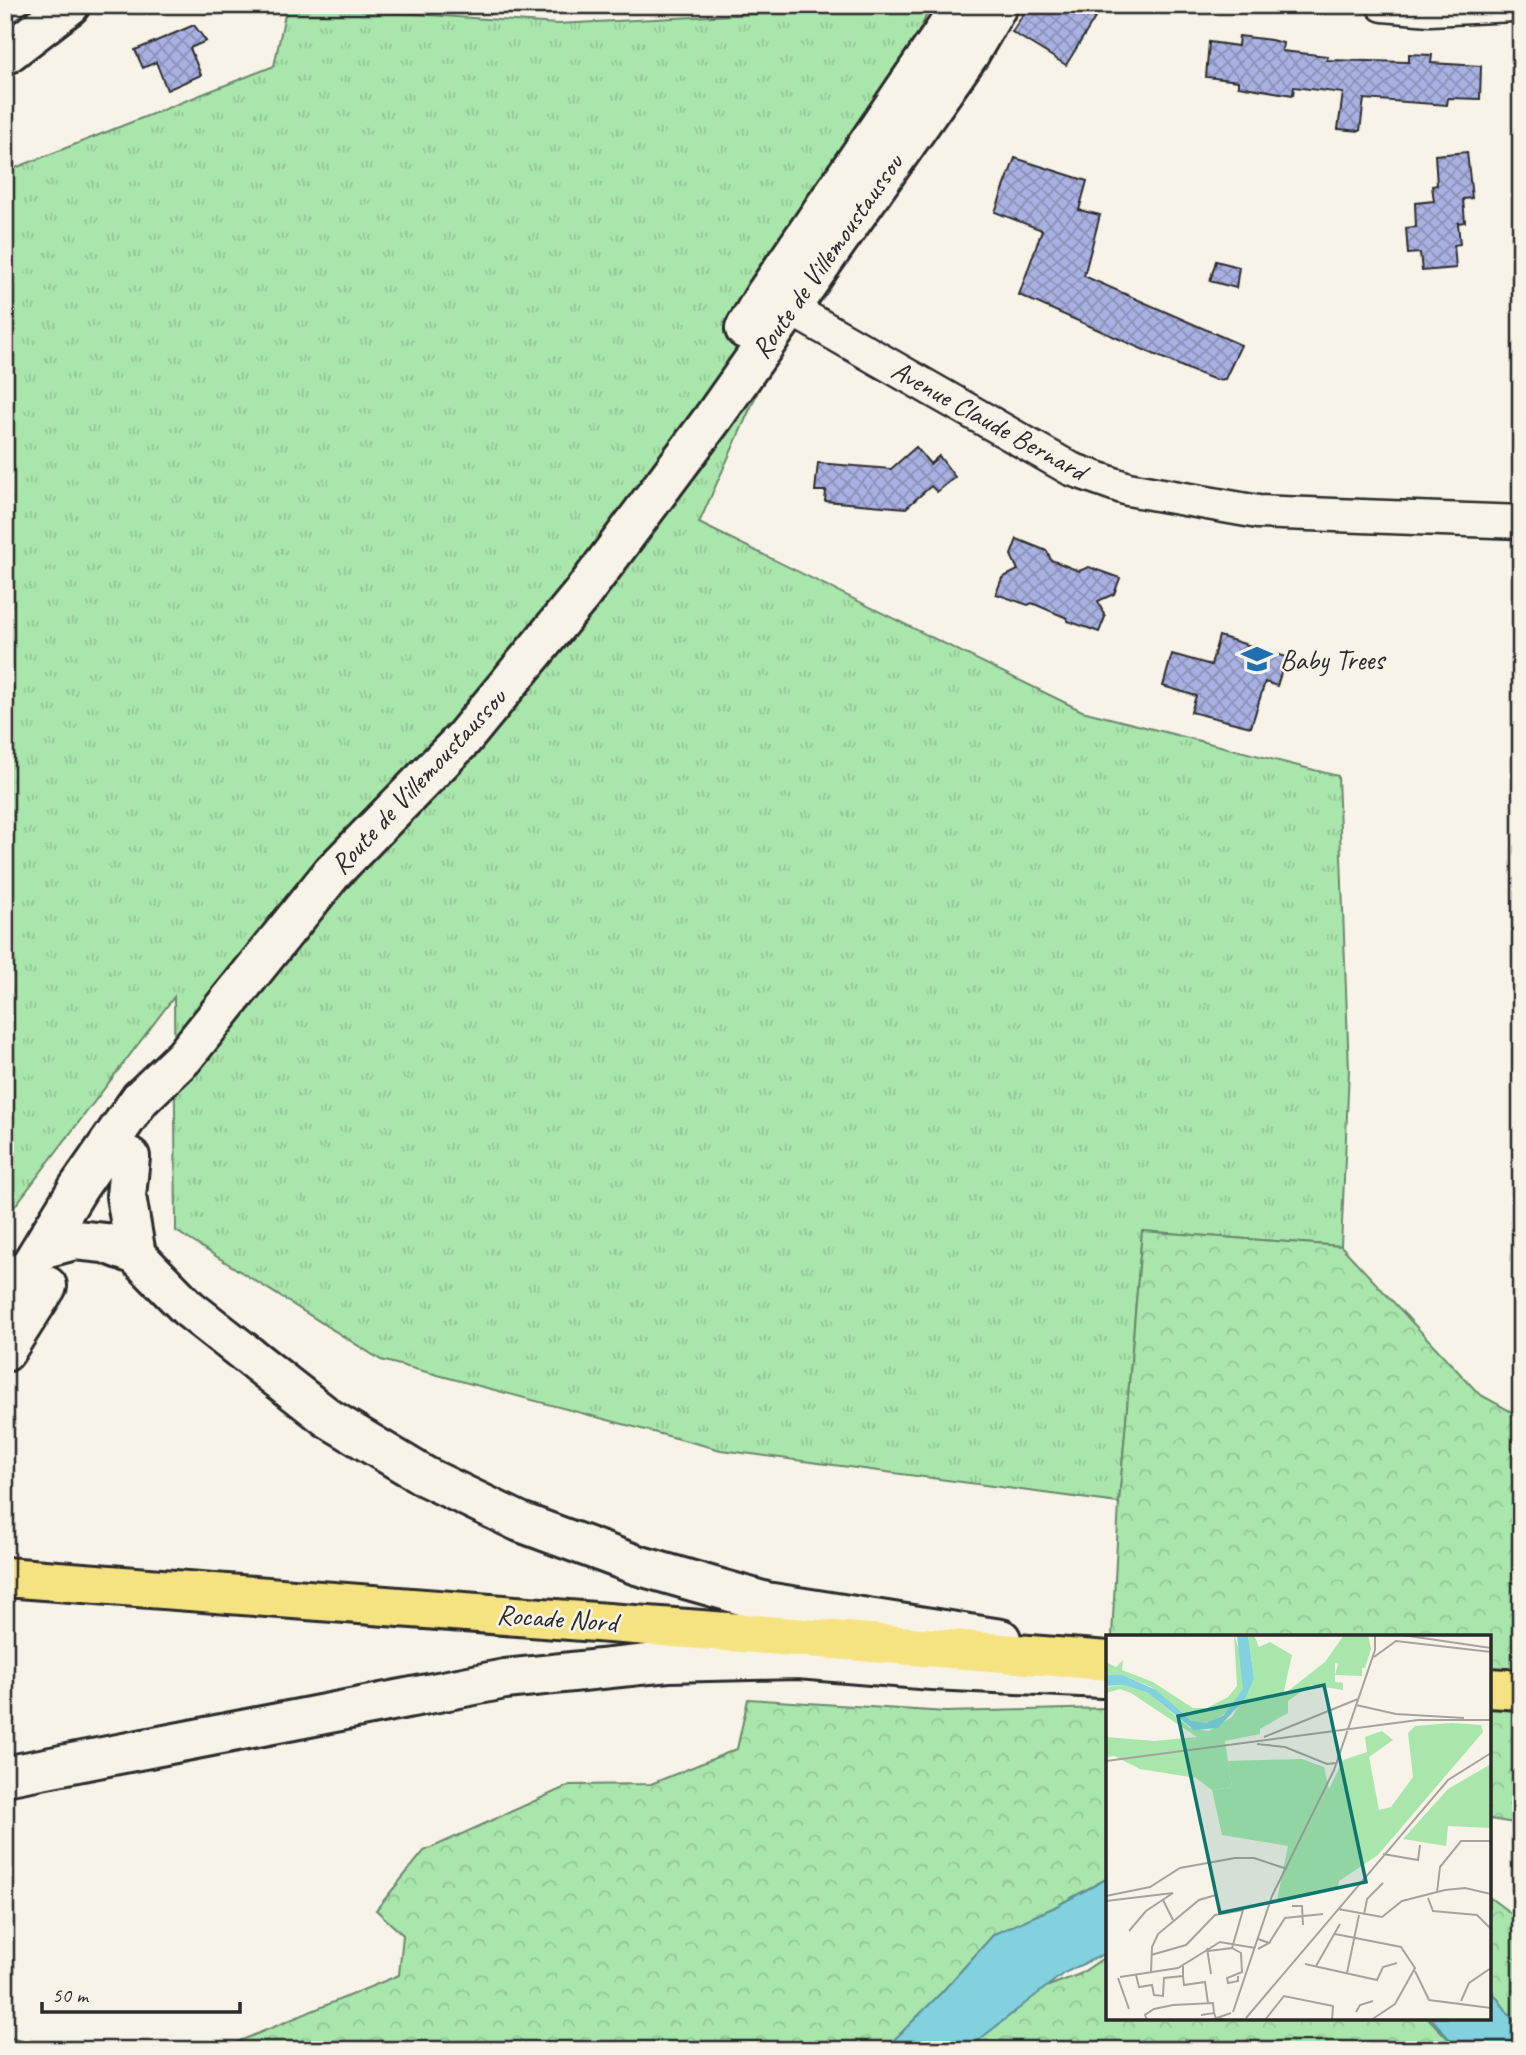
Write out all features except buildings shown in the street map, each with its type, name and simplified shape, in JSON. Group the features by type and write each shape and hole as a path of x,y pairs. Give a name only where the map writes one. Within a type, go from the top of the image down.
{"main road":[{"name":"Rocade Nord","path":"5,1577 1106,1659"}],"street":[{"path":"5,55 70,5"},
{"name":"Route de Villemoustaussou","path":"5,1352 58,1245 78,1188 141,1099 184,1057 332,873 463,739 582,594 713,418 777,301 960,5"},
{"name":"Route de Villemoustaussou","path":"777,301 970,53 998,5"},
{"path":"1383,5 1430,9 1514,5"},
{"name":"Avenue Claude Bernard","path":"777,301 1071,470 1128,489 1258,512 1521,522"},
{"name":"Route de Villemoustaussou","path":"5,1307 130,1157 154,1118 184,1057"},
{"path":"130,1157 125,1196 136,1255"},
{"path":"58,1245 104,1243 136,1255 188,1308 328,1418 426,1477 520,1522 637,1565 766,1602 894,1620 1106,1659"},
{"path":"5,1776 505,1678 668,1662 798,1659 932,1670 1106,1679"}],"green space":[{"path":"287,5 557,24 931,5 699,523 1082,711 1338,776 1349,1070 1341,1246 1142,1231 1119,1503 721,1450 381,1360 176,1231 174,997 5,1219 5,172 274,66"},
{"path":"1142,1231 1341,1246 1479,1394 1521,1417 1521,1824 1491,1819 1491,1635 1112,1635 1119,1503"},
{"path":"748,1699 946,1712 1106,1708 1106,1879 1053,1908 994,1934 942,1992 884,2050 444,2050 435,2043 428,2050 218,2050 399,1975 403,1935 376,1910 424,1851 570,1785 651,1784 737,1749"},
{"path":"1491,1898 1521,1921 1521,2031 1491,1990"},
{"path":"1106,1956 1106,2020 1430,2020 1459,2050 949,2050 1009,2001 1080,1974"},
{"path":"5,2035 42,2050 5,2050"}],"water":[{"path":"1106,1879 1106,1953 1064,1973 966,2050 884,2050 942,1992 994,1934 1053,1908"},
{"path":"1491,1990 1521,2031 1521,2050 1459,2050 1433,2020 1491,2020"}],"place":[{"name":"Baby Trees","path":"1257,659"}]}
